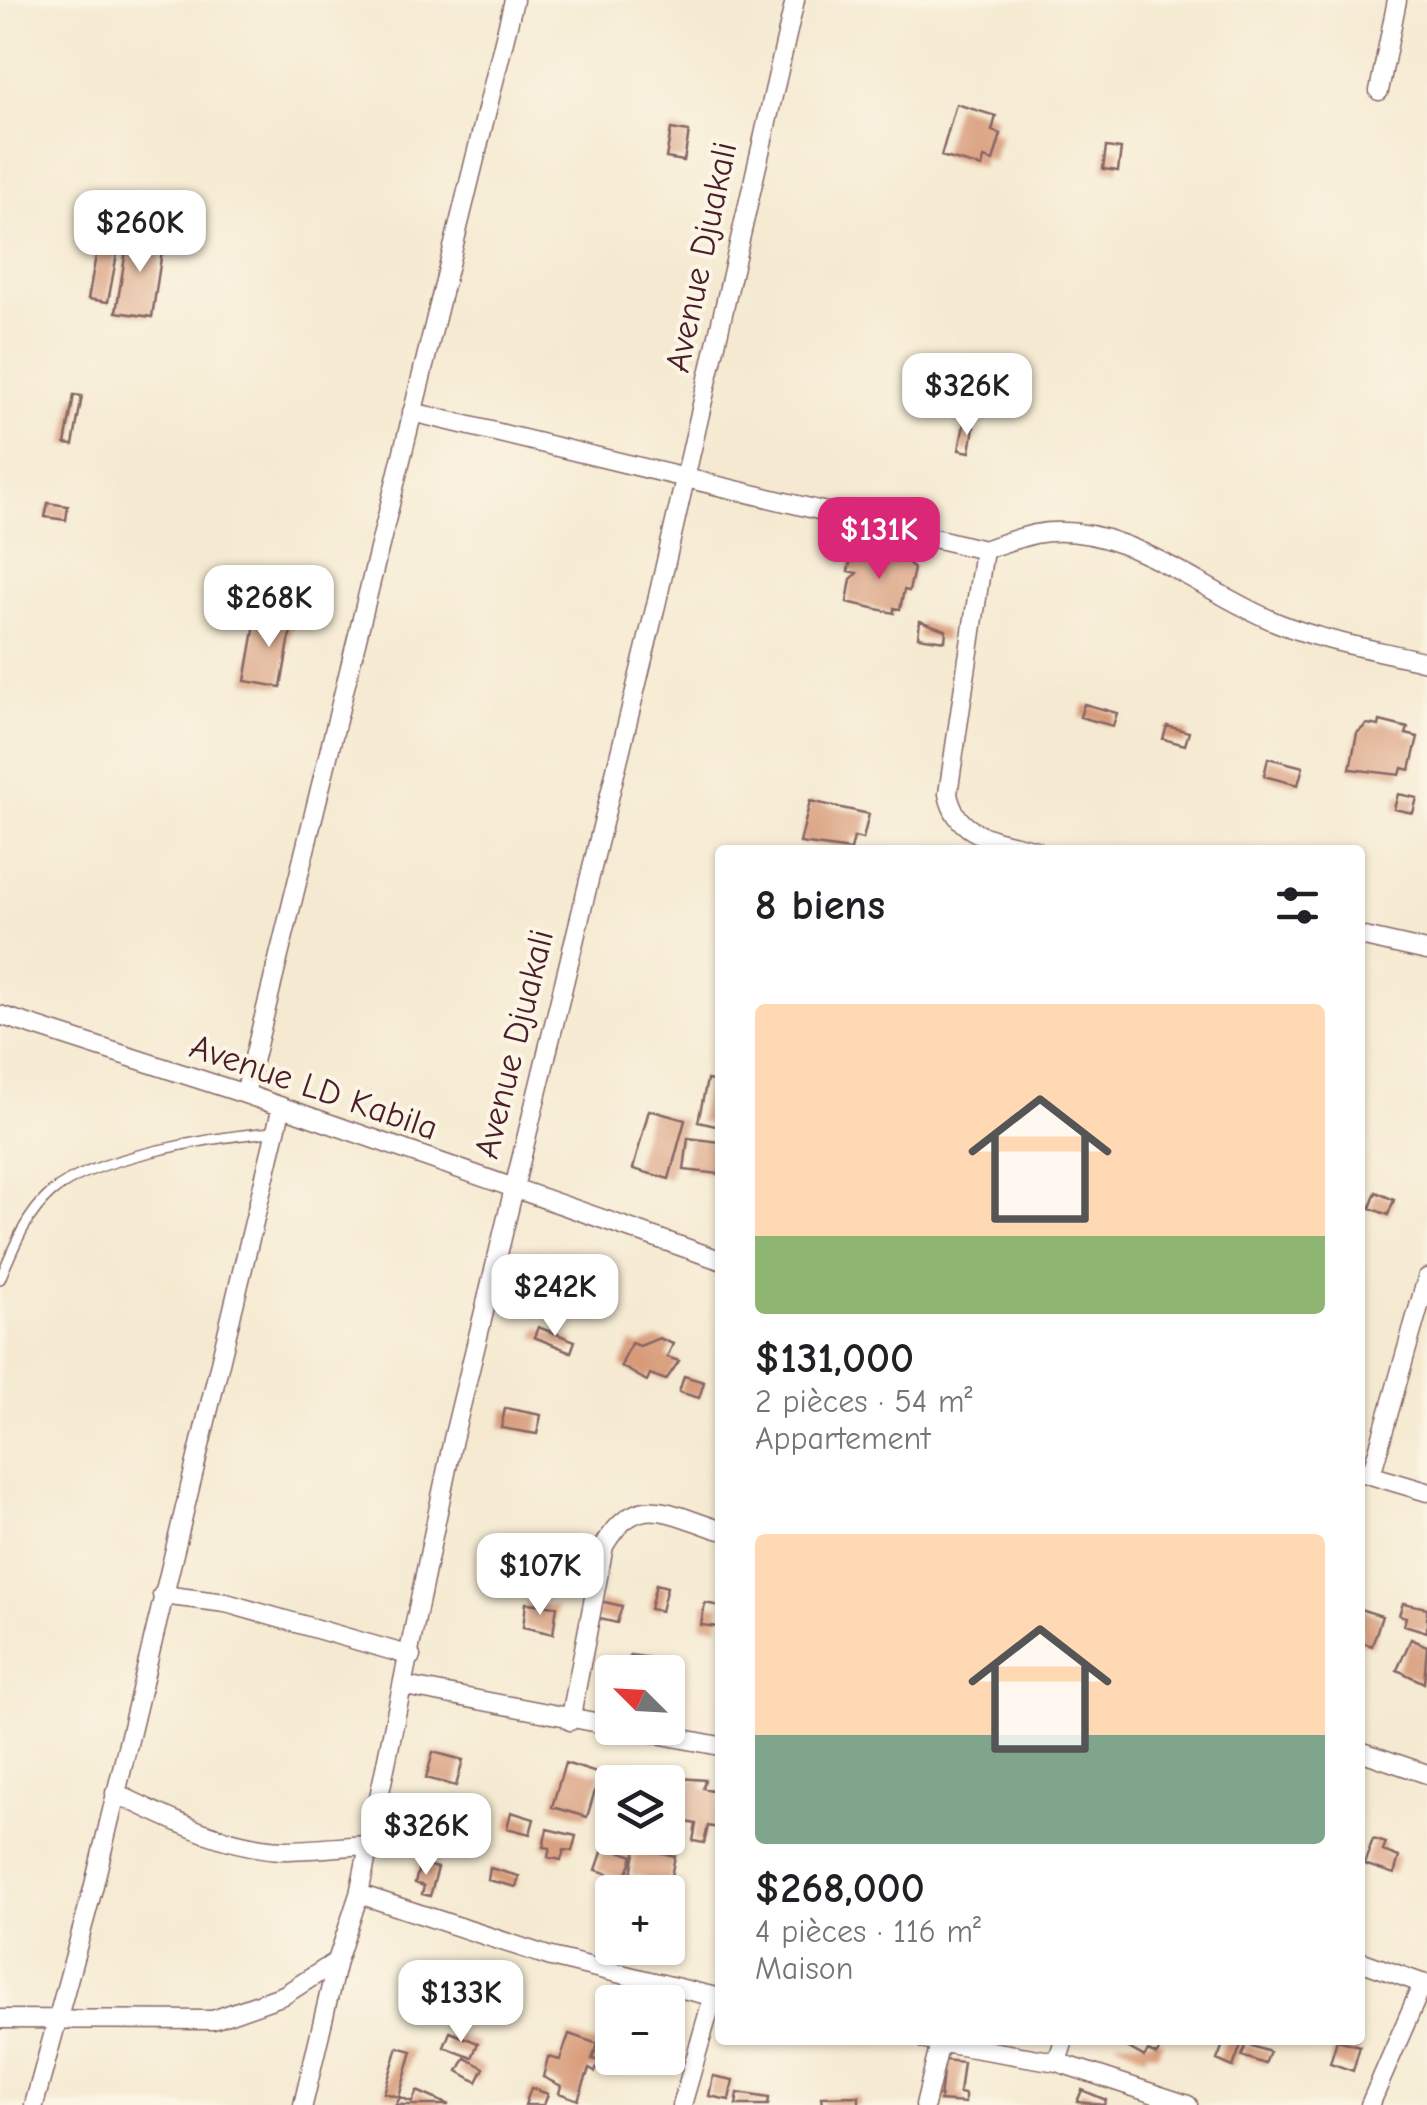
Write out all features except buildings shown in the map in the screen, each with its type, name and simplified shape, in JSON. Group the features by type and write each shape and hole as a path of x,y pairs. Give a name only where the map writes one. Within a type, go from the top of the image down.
{"street":[{"path":"244,1094 514,0"},
{"name":"Avenue Djuakali","path":"303,2105 337,1961 360,1894 406,1686 453,1439 686,476 795,0"},
{"path":"1379,92 1398,0"},
{"path":"412,412 984,550 1037,534 1064,533 1109,541 1185,573 1279,624 1427,662"},
{"path":"984,550 948,794 952,816 964,827 1020,845"},
{"path":"1365,937 1427,951"},
{"name":"Avenue LD Kabila","path":"0,1015 244,1094 512,1191 715,1258"},
{"path":"34,2105 55,2018 80,1940 281,1110"},
{"path":"1427,1278 1366,1473 1427,1492"},
{"path":"570,1721 604,1546 618,1521 632,1512 650,1508 715,1528"},
{"path":"162,1595 226,1603 411,1656"},
{"path":"406,1686 570,1721 715,1745"},
{"path":"1365,1753 1427,1774"},
{"path":"115,1793 186,1826 232,1842 282,1850 370,1845"},
{"path":"360,1894 551,1957 715,1997"},
{"path":"0,2019 213,2020 284,1995 337,1961"},
{"path":"1365,1962 1425,1984 1370,2105"},
{"path":"682,2105 715,2000"},
{"path":"926,2105 932,2045"},
{"path":"951,2045 1057,2062 1188,2105"},
{"path":"1057,2062 1062,2045"}],"lane":[{"path":"0,1279 23,1228 49,1194 71,1178 201,1141 273,1132"}]}
